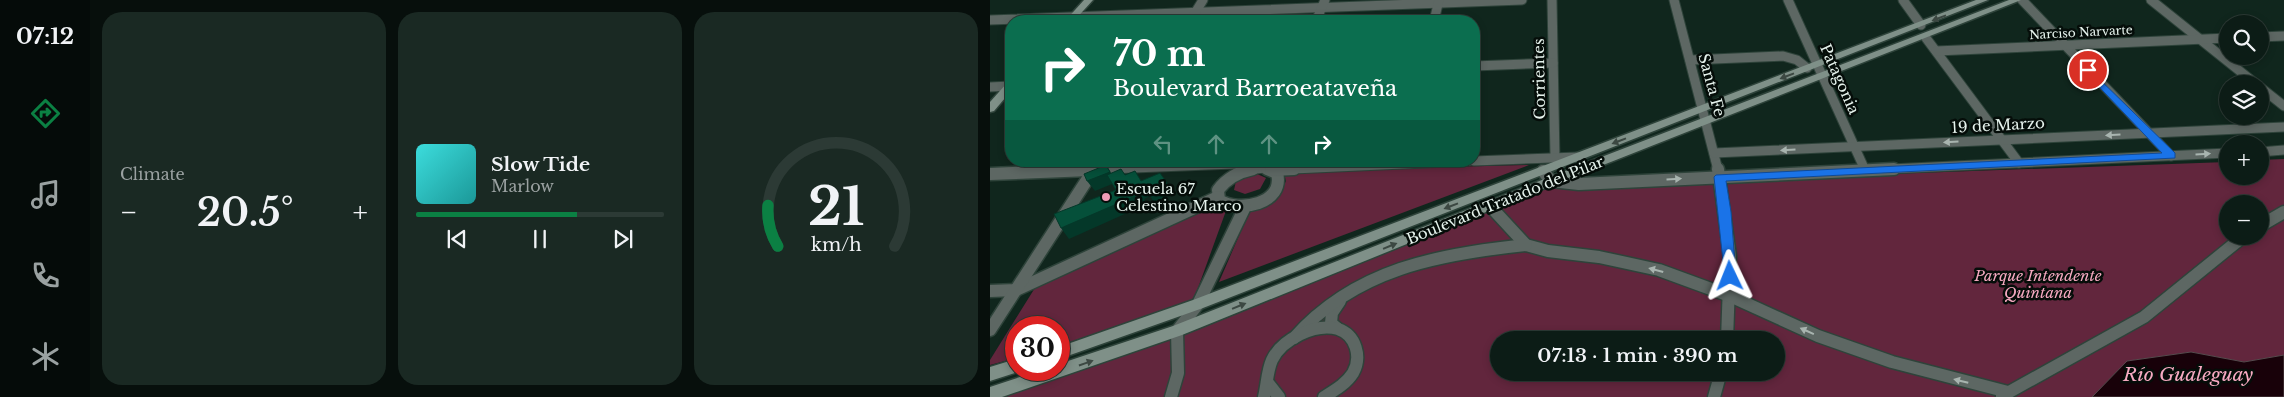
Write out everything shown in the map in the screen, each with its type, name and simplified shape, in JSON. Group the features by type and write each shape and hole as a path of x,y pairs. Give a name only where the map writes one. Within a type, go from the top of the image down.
{"main road":[{"path":"1075,15 1089,0"},
{"name":"Boulevard Tratado del Pilar","path":"1547,176 1578,157 1984,0"},
{"name":"Boulevard Tratado del Pilar","path":"990,394 1177,331 1486,200 1547,176 1650,143 1926,38 2018,0"},
{"path":"990,108 1005,92"},
{"path":"1639,133 1650,143"},
{"name":"Boulevard Tratado del Pilar","path":"1070,349 1486,200"},
{"path":"990,374 1005,369"}],"street":[{"path":"1194,15 1203,0"},
{"path":"1142,15 1323,4 1522,0"},
{"name":"Corrientes","path":"1552,0 1555,158"},
{"name":"Santa Fe","path":"1674,0 1720,177 1730,257 1728,331"},
{"name":"Patagonia","path":"1788,0 1812,66 1823,77 1865,170"},
{"path":"1904,0 1921,25"},
{"path":"2022,0 2171,156"},
{"path":"2150,0 2245,75"},
{"path":"1435,15 1438,2"},
{"path":"990,20 1005,20"},
{"path":"2269,37 2284,36"},
{"path":"1926,38 2019,163"},
{"name":"Narciso Narvarte","path":"1936,51 2219,38"},
{"path":"1690,60 1783,56 1812,66"},
{"path":"1480,66 1553,62"},
{"path":"990,87 1005,86"},
{"path":"2269,94 2284,106"},
{"name":"19 de Marzo","path":"1714,153 2284,127"},
{"path":"2269,151 2284,150"},
{"path":"1547,176 1579,184 2219,153"},
{"path":"1480,161 1578,157"},
{"path":"990,174 1083,167"},
{"path":"990,330 1095,167"},
{"path":"990,291 1016,290 1218,197 1222,184 1229,178 1252,167"},
{"path":"1218,197 1221,202 1228,206 1245,207 1262,201 1277,188 1279,176 1265,167"},
{"path":"1271,170 1321,167"},
{"path":"1486,200 1526,245"},
{"path":"1171,397 1180,361 1177,331 1198,304 1245,207"},
{"path":"2269,221 2284,212"},
{"path":"1279,397 1266,390 1268,371 1273,359 1320,310 1372,280 1397,269 1431,260 1526,245 1548,251 1598,257 1659,270 1730,296 1818,336 1892,362 2004,395 2144,317 2233,245"},
{"path":"1324,397 1345,384 1354,373 1359,361 1360,349 1356,340 1331,323 1332,313 1342,297"},
{"path":"1294,338 1308,331 1337,328"},
{"path":"1714,397 1718,381"}],"green space":[{"name":"Parque Intendente Quintana","path":"2284,159 2284,355 2244,362 2191,352 2127,361 2092,397 997,397 1043,381 1070,381 1070,372 1191,330 1553,186 2219,162 2219,185 2269,185 2269,160"},
{"path":"1529,165 1219,282 1251,208 1280,193 1286,181 1284,174 1363,169"},
{"path":"1255,173 1266,178 1260,189 1245,194 1234,190 1236,181"},
{"path":"1206,208 1227,208 1194,299 1070,342 1070,316 1017,316 1038,283"},
{"path":"1005,336 1005,361 990,365 990,360"}],"water":[{"name":"Río Gualeguay","path":"2191,352 2244,362 2284,355 2284,397 2092,397 2127,361"}],"building":[{"path":"1101,167 1107,167 1110,172 1087,181 1084,174"},
{"path":"1121,169 1125,175 1135,171 1141,181 1160,173 1167,183 1147,191 1144,186 1137,189 1140,194 1061,228 1054,214 1116,190 1107,175"}],"place":[{"name":"Escuela 67 Celestino Marco","path":"1106,197"}],"route":[{"path":"1730,276 1730,257 1720,177 2171,156 2088,70"}]}
